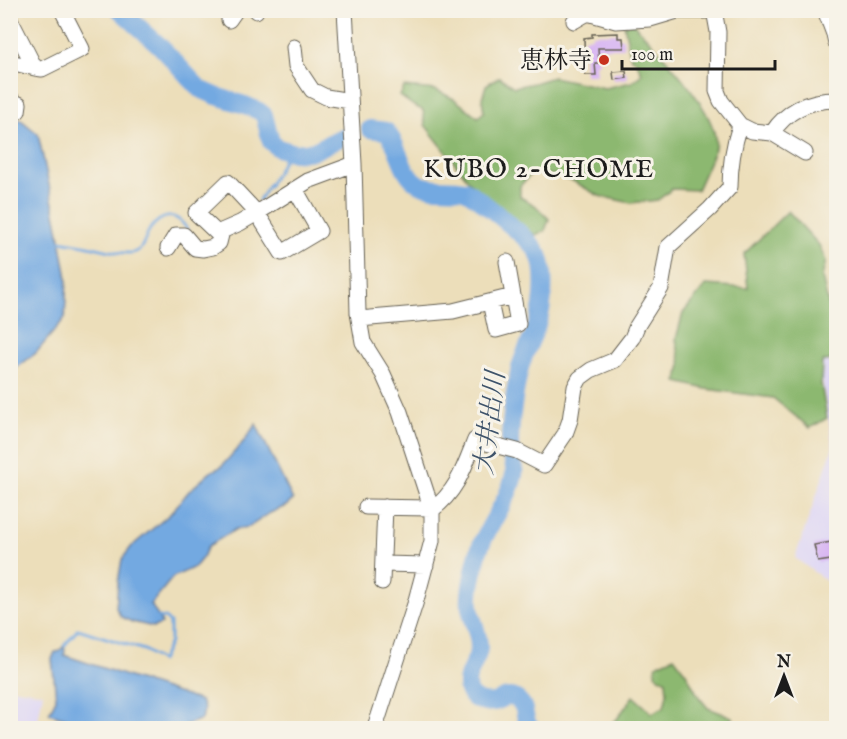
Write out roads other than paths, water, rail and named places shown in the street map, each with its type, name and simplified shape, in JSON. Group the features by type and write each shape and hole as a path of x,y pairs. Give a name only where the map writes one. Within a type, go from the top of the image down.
{"street":[{"path":"10,62 42,69 81,49 62,10"},
{"path":"345,10 354,164 359,319 363,342 383,374 400,412 432,509 432,541 416,604 375,729"},
{"path":"825,10 837,43"},
{"path":"574,21 586,14 616,21 650,19 677,11 714,11 718,32 717,91 722,101 740,125 752,131 772,133 805,153"},
{"path":"10,19 35,68"},
{"path":"294,47 296,66 312,90 326,97 350,101"},
{"path":"772,133 789,113 798,108 823,100 837,100"},
{"path":"366,507 432,509 443,502 453,490 463,472 475,440 510,450 544,465 565,434 570,420 575,387 580,378 591,370 615,360 632,338 661,288 668,247 710,209 730,187 730,165 740,125"},
{"path":"295,189 319,231 282,253 257,213 228,182 196,213 217,233 257,213 295,189 308,181 354,164"},
{"path":"168,248 177,236 184,236 195,248 213,247 219,243 222,231"},
{"path":"490,302 496,330 518,324 507,262"},
{"path":"359,319 453,311 513,296"},
{"path":"382,582 385,507"},
{"path":"383,564 426,565"}],"water":[{"path":"20,119 38,134 67,278 65,318 36,353 11,372 10,122"},
{"path":"256,424 293,500 249,527 236,529 208,546 195,567 173,577 151,604 162,624 153,627 121,617 116,608 122,559 132,546 170,514 189,491 212,471 221,467"},
{"path":"64,646 64,655 201,701 204,709 202,719 184,728 98,728 49,713 56,699 52,659 55,652"}],"waterway":[{"name":"大井出川","path":"120,10 160,46 200,89 245,105 264,115 271,142 278,148 295,153 314,151 342,137"},
{"name":"大井出川","path":"370,129 386,131 412,179 424,186 458,189 469,193 526,239 539,255 541,262 542,307 520,366 515,390 510,444 514,475 508,494 485,536 476,560 470,607 479,647 467,684 472,696 483,702 494,702 510,697 519,701 531,728"},
{"path":"259,200 288,151"},
{"path":"61,241 131,253 139,250 150,229 165,217 174,217 187,229"},
{"path":"64,646 78,629 144,650 161,661 170,642 170,623 165,618 159,617"}],"place":[{"name":"恵林寺","path":"604,60"}],"district":[{"name":"KUBO 2-CHOME","path":"539,168"}]}
